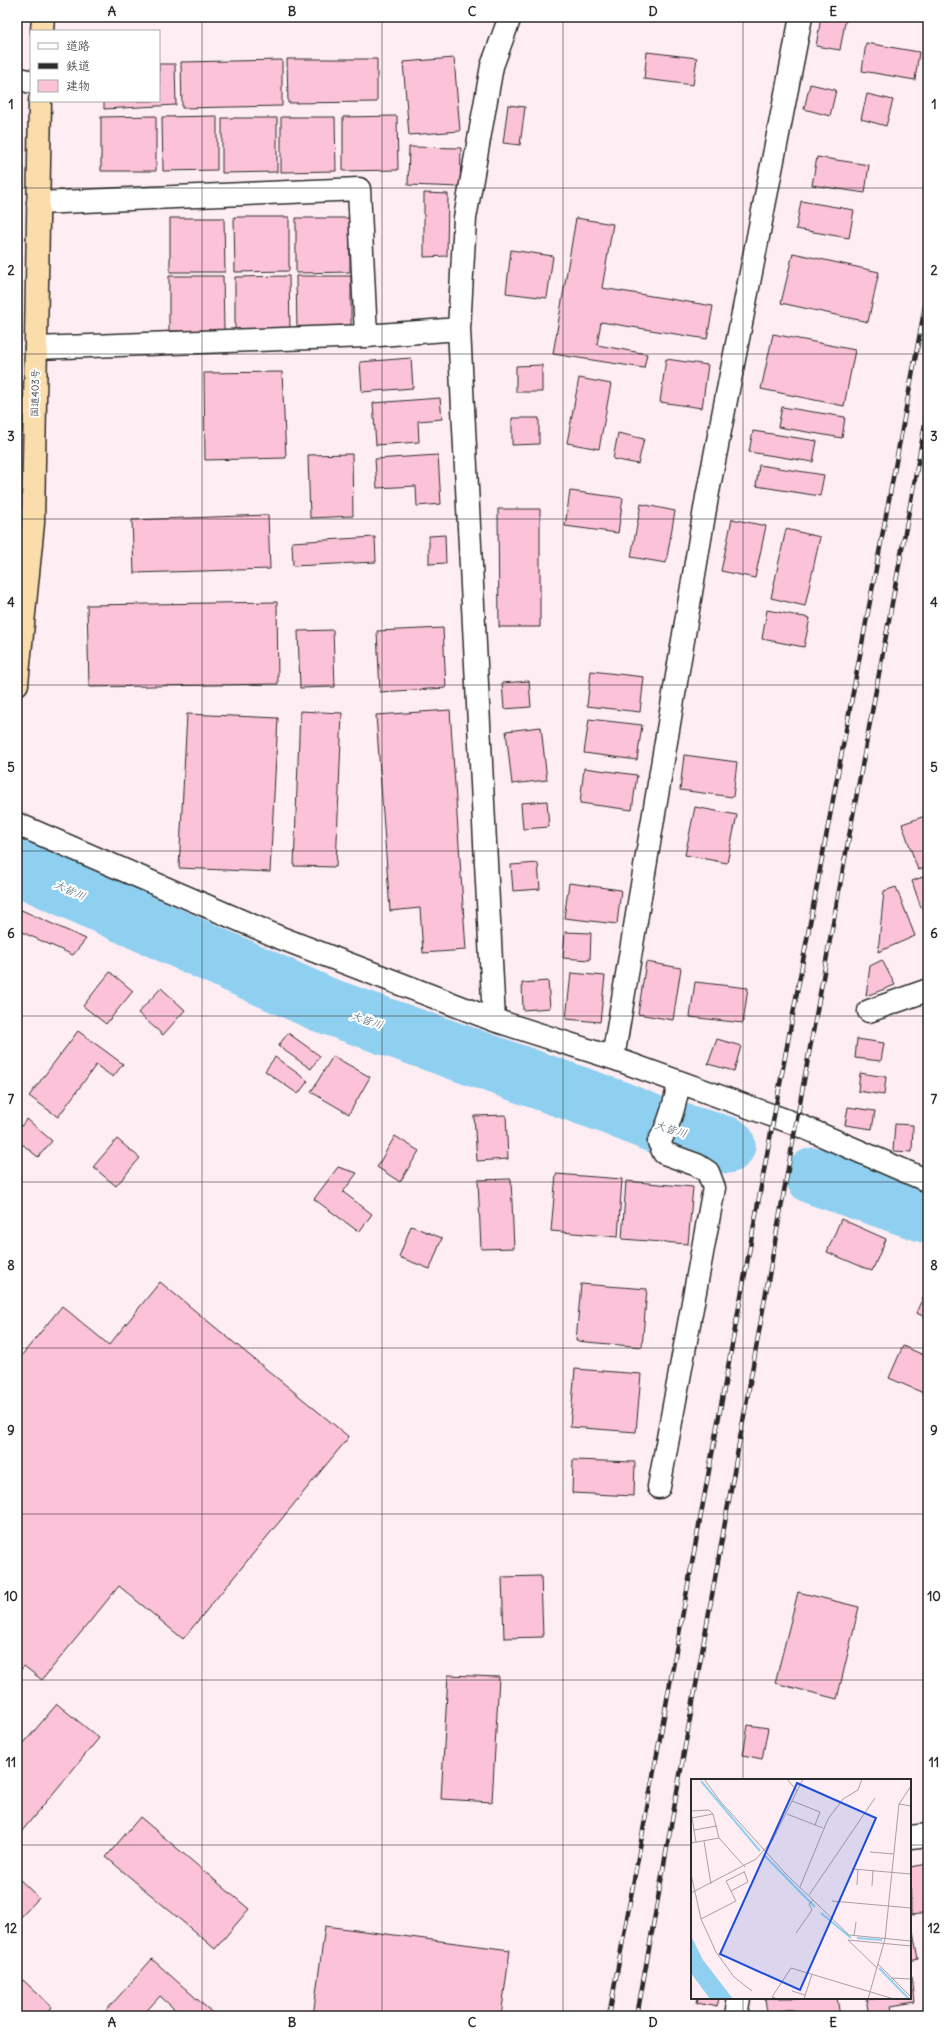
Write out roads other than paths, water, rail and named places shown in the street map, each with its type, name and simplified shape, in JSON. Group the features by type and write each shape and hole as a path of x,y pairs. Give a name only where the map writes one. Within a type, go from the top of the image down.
{"highway":[{"path":"42,30 43,17"},
{"name":"国道403号","path":"17,684 33,523 40,102"}],"street":[{"path":"494,1020 459,329 465,218 492,66 510,17"},
{"path":"613,1058 707,497 801,17"},
{"path":"17,78 30,82"},
{"path":"38,203 359,190 366,336"},
{"path":"36,348 366,336 459,329"},
{"path":"17,824 282,938 494,1020 613,1058 677,1093 796,1124 928,1181"},
{"path":"869,1011 928,990"},
{"path":"658,1487 714,1188 708,1172 697,1165 664,1153 659,1142 664,1134 677,1093"},
{"path":"911,1837 928,1835"},
{"path":"736,2016 739,1999"}],"waterway":[{"name":"大皆川","path":"17,866 322,1004 610,1106 654,1124 727,1145"},
{"name":"大皆川","path":"814,1176 928,1215"}],"railway":[{"path":"609,2016 774,1116 928,290"},
{"path":"637,2016 796,1124 928,408"}]}
